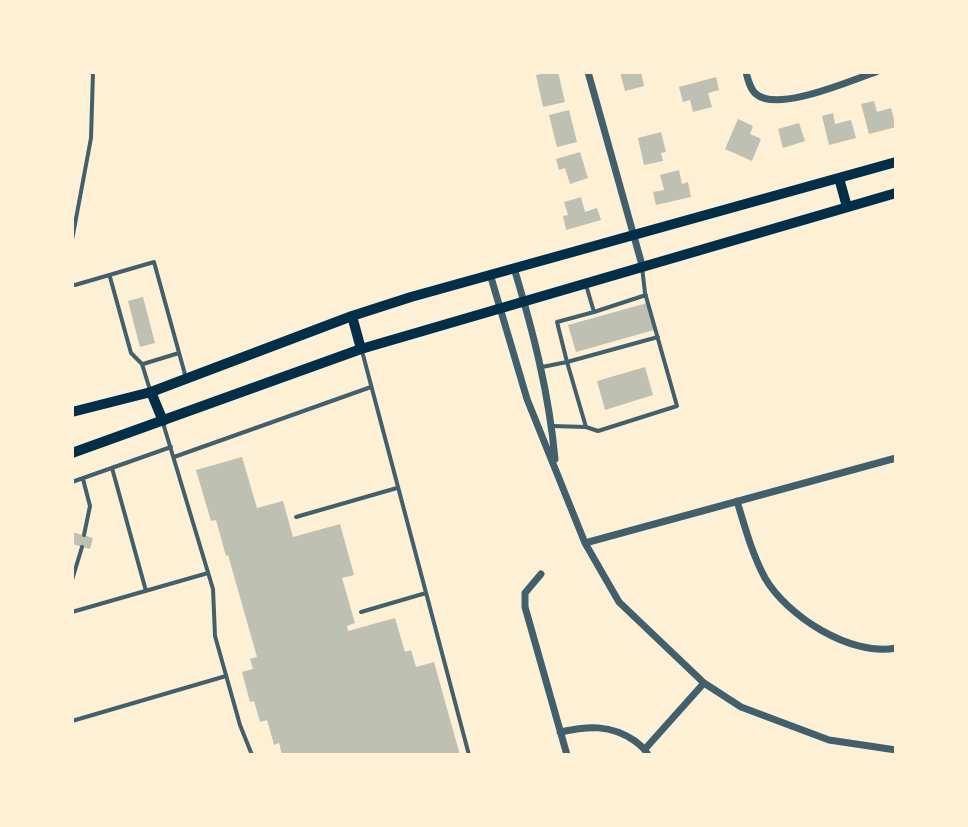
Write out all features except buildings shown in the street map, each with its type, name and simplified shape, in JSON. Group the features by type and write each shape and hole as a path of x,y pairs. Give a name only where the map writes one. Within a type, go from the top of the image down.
{"main road":[{"path":"73,408 151,392 352,316 490,274 896,162"},
{"path":"839,178 847,207"},
{"path":"72,453 361,349 896,193"},
{"path":"352,316 361,349"},
{"path":"151,392 163,421"}],"street":[{"path":"588,72 642,265"},
{"path":"747,74 750,87 758,97 772,101 813,93 876,72"},
{"path":"514,268 542,367 556,465"},
{"path":"490,274 527,399 585,543 619,602 704,683 741,707 829,740 896,750"},
{"path":"585,543 895,461"},
{"path":"737,501 758,563 780,598 812,624 850,645 896,648"},
{"path":"541,574 525,593 525,607 567,755"},
{"path":"560,732 595,726 611,728 646,752 704,683"}],"lane":[{"path":"72,240 91,138 93,72"},
{"path":"75,285 154,262 186,380"},
{"path":"552,426 586,427 598,431 677,406 646,295 642,265"},
{"path":"110,277 131,353 142,364 151,392"},
{"path":"585,282 594,312"},
{"path":"586,427 557,322 646,295"},
{"path":"542,367 658,337"},
{"path":"361,349 469,755"},
{"path":"142,364 179,353"},
{"path":"174,457 371,387"},
{"path":"163,421 214,593 215,636 240,725 252,755"},
{"path":"72,482 171,447"},
{"path":"112,468 146,591"},
{"path":"83,479 90,506 84,535"},
{"path":"296,517 397,488"},
{"path":"72,580 82,547"},
{"path":"72,612 208,573"},
{"path":"361,612 426,593"},
{"path":"72,721 226,676"}]}
